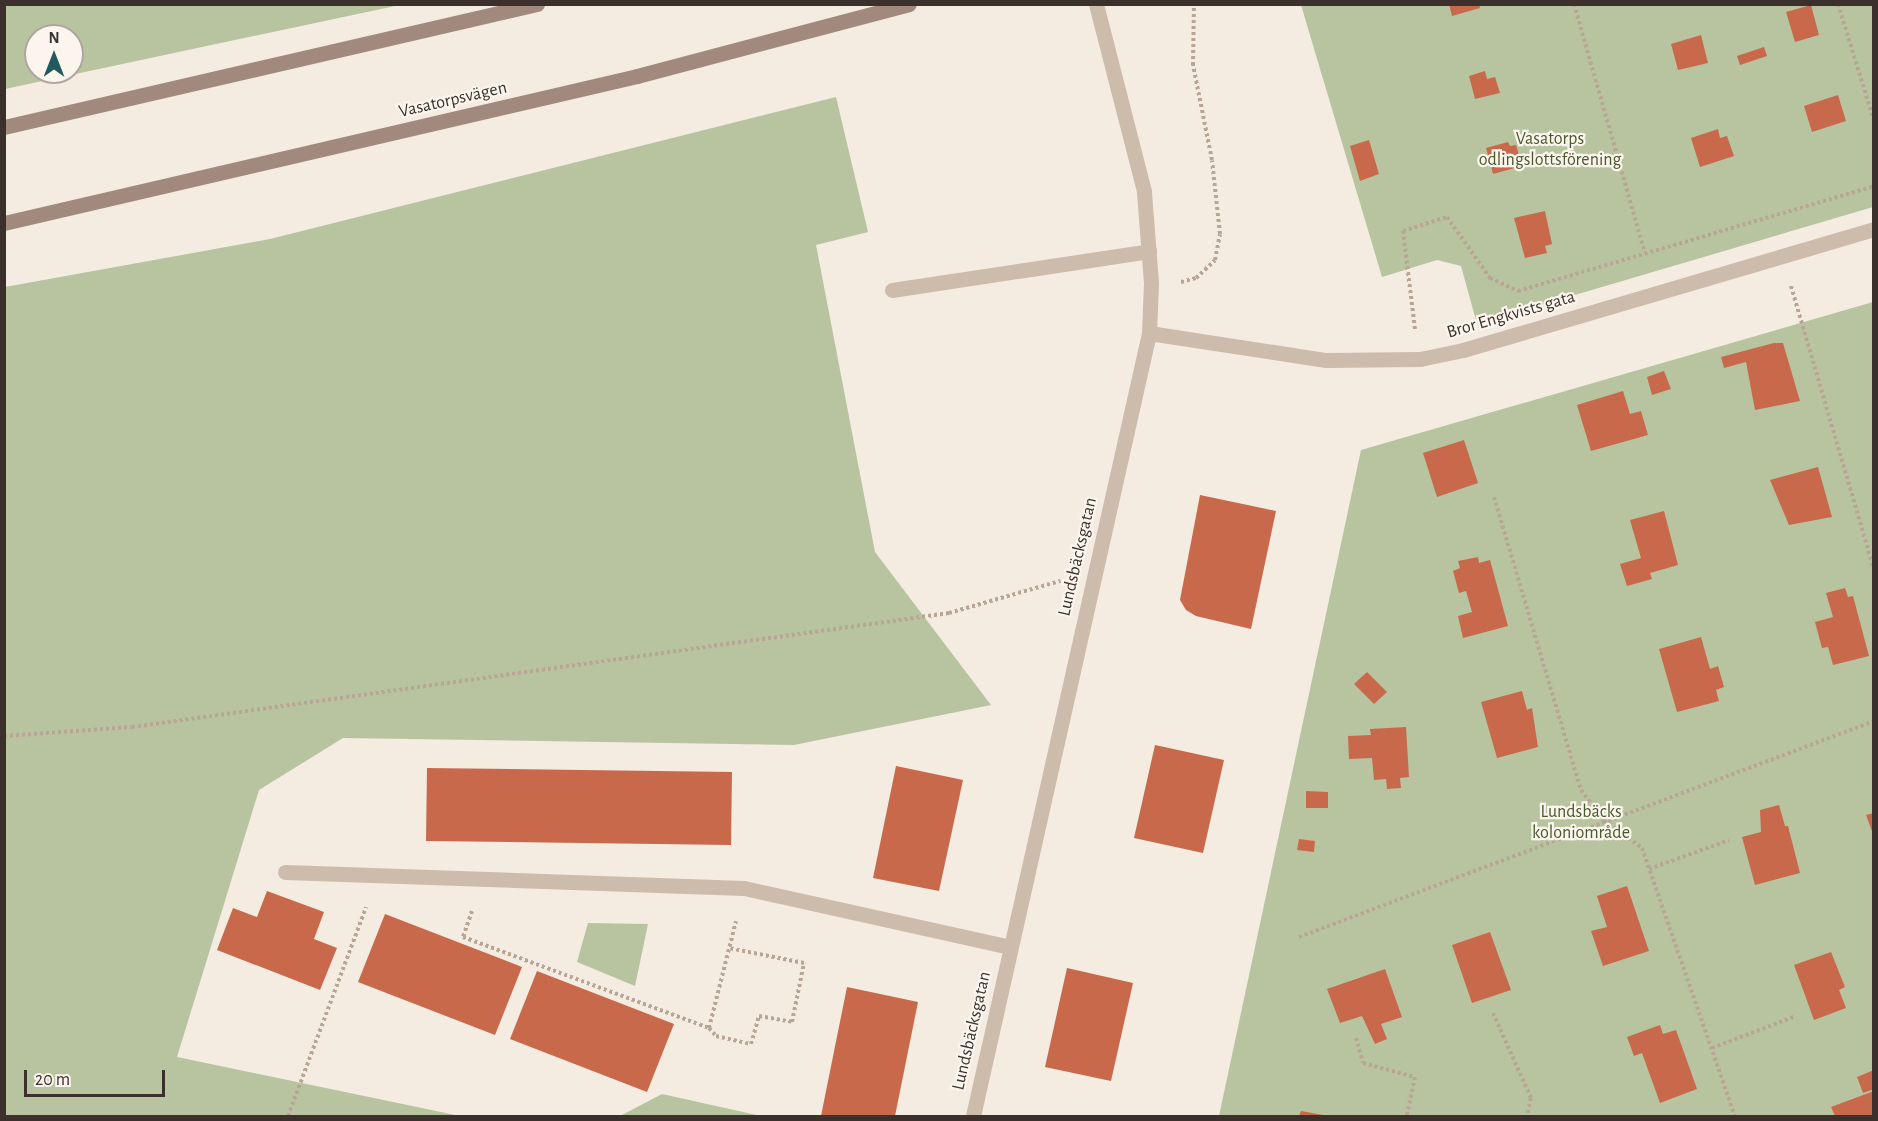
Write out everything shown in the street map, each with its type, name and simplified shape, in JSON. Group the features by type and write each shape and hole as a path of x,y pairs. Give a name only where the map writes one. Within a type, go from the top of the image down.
{"main road":[{"path":"4,127 537,4"},
{"name":"Vasatorpsvägen","path":"4,223 625,79 909,4"}],"street":[{"name":"Lundsbäcksgatan","path":"972,1116 1095,570 1146,362 1151,283 1144,191 1096,4"},
{"name":"Bror Engkvists gata","path":"1149,333 1326,360 1420,359 1463,350 1874,229"},
{"path":"892,290 1149,251"},
{"path":"285,872 744,888 1010,947"}],"path":[{"path":"1151,283 1173,284 1196,278 1215,260 1220,234 1212,160 1193,65 1194,4"},
{"path":"1574,4 1645,253"},
{"path":"1838,4 1874,121"},
{"path":"1420,359 1403,231 1447,217 1490,278 1518,291 1874,186"},
{"path":"1782,256 1874,570"},
{"path":"1494,496 1581,790 1604,820 1642,848 1735,1116"},
{"path":"4,736 132,727 948,613 1095,570"},
{"path":"1299,938 1604,820 1874,721"},
{"path":"1649,869 1729,840"},
{"path":"288,1116 378,876"},
{"path":"483,879 463,937 709,1028 716,1036 751,1044 759,1016 792,1022 804,963 729,948"},
{"path":"709,1028 744,888"},
{"path":"1493,1013 1531,1098 1527,1116"},
{"path":"1712,1048 1796,1016"},
{"path":"1356,1038 1363,1063 1415,1077 1407,1116"}],"green space":[{"path":"5,4 400,4 84,72 84,24 24,24 24,84 29,84 5,89"},
{"name":"Vasatorps odlingslottsförening","path":"1301,5 1873,5 1873,207 1477,324 1461,266 1437,260 1382,277"},
{"path":"836,97 868,232 816,245 875,552 991,705 794,745 343,738 259,790 177,1057 460,1116 5,1116 5,287 270,239"},
{"name":"Lundsbäcks koloniområde","path":"1873,302 1873,1116 1219,1116 1361,450"},
{"path":"588,923 648,924 635,986 577,962"},
{"path":"662,1094 761,1116 620,1116"}],"building":[{"path":"1449,4 1479,4 1480,8 1452,16"},
{"path":"1811,5 1819,35 1795,42 1786,12"},
{"path":"1701,35 1708,63 1678,70 1671,44"},
{"path":"1764,47 1767,56 1740,65 1737,56"},
{"path":"1485,71 1487,79 1495,77 1500,93 1475,99 1469,76"},
{"path":"1838,95 1846,121 1812,132 1804,106"},
{"path":"1718,129 1720,138 1727,136 1734,156 1700,167 1691,138"},
{"path":"1369,140 1379,174 1360,181 1350,146"},
{"path":"1508,142 1510,146 1516,145 1522,166 1493,174 1486,148"},
{"path":"1545,211 1552,244 1545,246 1547,253 1525,258 1514,218"},
{"path":"1774,343 1783,343 1800,401 1755,410 1746,362 1724,368 1721,357"},
{"path":"1664,371 1671,389 1652,395 1647,377"},
{"path":"1623,391 1630,414 1641,411 1648,435 1591,451 1577,405"},
{"path":"1464,440 1478,483 1437,497 1423,453"},
{"path":"1818,467 1832,517 1789,525 1770,480"},
{"path":"1200,495 1276,511 1251,629 1196,616 1186,610 1180,600"},
{"path":"1664,511 1678,565 1650,573 1652,579 1627,586 1620,564 1641,558 1630,520"},
{"path":"1478,557 1479,563 1490,560 1508,626 1463,638 1458,616 1472,612 1466,591 1459,593 1453,571 1460,568 1458,561"},
{"path":"1845,588 1848,597 1853,596 1869,656 1833,665 1828,647 1822,648 1815,622 1833,617 1826,593"},
{"path":"1701,637 1710,669 1718,666 1724,687 1716,690 1719,701 1677,712 1659,649"},
{"path":"1367,672 1387,692 1374,704 1354,684"},
{"path":"1522,691 1527,710 1532,708 1538,747 1497,758 1481,702"},
{"path":"1406,727 1409,777 1400,778 1401,788 1387,789 1386,779 1374,780 1372,758 1349,759 1348,736 1371,735 1370,729"},
{"path":"1155,745 1224,760 1203,853 1134,838"},
{"path":"896,766 963,780 939,891 873,878"},
{"path":"427,768 732,772 731,845 426,841"},
{"path":"1306,791 1328,792 1328,808 1306,808"},
{"path":"1779,805 1785,826 1788,826 1800,873 1755,885 1742,837 1761,832 1760,810"},
{"path":"1874,813 1874,834 1873,834 1866,815"},
{"path":"1299,839 1315,841 1314,852 1297,850"},
{"path":"1627,886 1649,951 1603,966 1591,931 1607,927 1597,896"},
{"path":"267,891 324,912 314,939 337,948 320,990 217,950 233,908 257,917"},
{"path":"385,914 522,967 495,1035 358,982"},
{"path":"1490,932 1511,990 1472,1003 1452,945"},
{"path":"1831,952 1845,987 1839,990 1846,1008 1814,1020 1794,965"},
{"path":"1067,968 1133,983 1111,1081 1045,1067"},
{"path":"1385,969 1402,1017 1381,1024 1387,1039 1375,1044 1362,1016 1340,1023 1327,989"},
{"path":"537,971 674,1024 647,1092 510,1039"},
{"path":"847,987 918,1002 895,1116 821,1116"},
{"path":"1660,1025 1663,1034 1676,1030 1697,1089 1660,1103 1642,1053 1634,1056 1627,1037"},
{"path":"1874,1070 1874,1089 1863,1093 1857,1077"},
{"path":"1874,1091 1874,1116 1835,1116 1831,1107"},
{"path":"1301,1111 1323,1115 1323,1116 1299,1116"}]}
